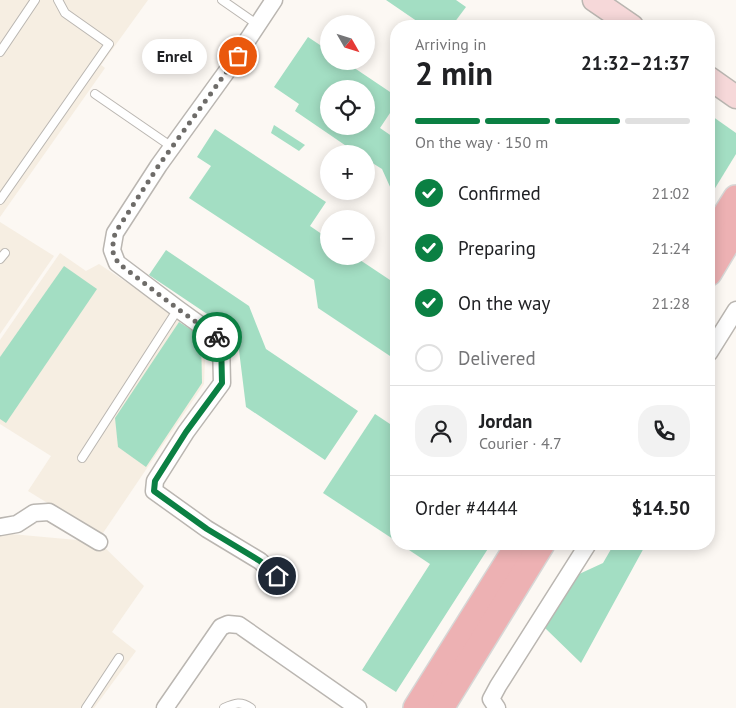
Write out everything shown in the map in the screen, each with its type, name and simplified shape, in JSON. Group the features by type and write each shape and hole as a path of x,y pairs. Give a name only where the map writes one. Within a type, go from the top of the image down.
{"main road":[{"path":"599,1 624,20"},
{"path":"715,82 736,97"},
{"path":"715,231 736,198"},
{"path":"715,263 736,228"},
{"path":"416,708 515,550"},
{"path":"441,708 538,550"}],"street":[{"path":"274,0 227,71 159,165 115,233 112,250 118,263 221,340 222,383 186,432 155,481 154,491 207,529 260,561 277,576"},
{"path":"715,343 736,310"},
{"path":"0,527 17,524 34,513 49,512 100,542"},
{"path":"491,705 498,686 584,550"},
{"path":"165,708 221,627 228,624 239,625 358,708"}],"lane":[{"path":"0,52 35,0"},
{"path":"0,200 109,44 65,13 58,0"},
{"path":"222,0 258,25"},
{"path":"95,94 172,147"},
{"path":"82,458 178,309"},
{"path":"86,708 119,658"},
{"path":"224,708 232,704 244,704 251,708"}],"shaded area":[{"path":"0,0 148,0 101,65 105,68 0,217"},
{"path":"0,222 54,256 0,334"},
{"path":"60,253 86,271 99,264 206,335 204,384 101,536 28,491 51,456 0,424 0,340"},
{"path":"0,533 99,542 144,586 112,632 136,651 94,708 0,708"}],"green space":[{"path":"386,0 456,0 466,7 456,20 415,20"},
{"path":"308,37 320,45 320,70 357,70 372,80 320,80 320,128 295,111 299,104 274,87"},
{"path":"375,82 390,92 390,113 380,128 390,135 390,187 382,169 375,165 375,145 345,145 330,135 375,135"},
{"path":"715,118 736,133 736,154 715,188"},
{"path":"274,125 305,145 299,151 271,133"},
{"path":"215,129 320,198 320,200 326,202 310,226 320,233 320,265 368,265 390,280 390,356 318,308 314,280 189,198 211,166 197,157"},
{"path":"166,250 249,306 266,349 358,411 325,460 246,407 237,334 149,275"},
{"path":"64,266 97,289 6,423 0,419 0,357"},
{"path":"179,322 201,336 202,383 146,467 118,447 115,418"},
{"path":"375,414 390,424 390,537 323,493"},
{"path":"409,550 487,550 396,692 362,670 430,564"},
{"path":"611,550 643,550 581,663 545,628 577,575 603,563"}],"way so far":[{"path":"217,337 118,263 112,250 115,233 159,165 238,56"}],"place":[{"name":"Enrel","path":"238,56"}],"route":[{"path":"217,337 221,340 222,383 186,432 155,481 154,491 207,529 260,561 277,576"}]}
